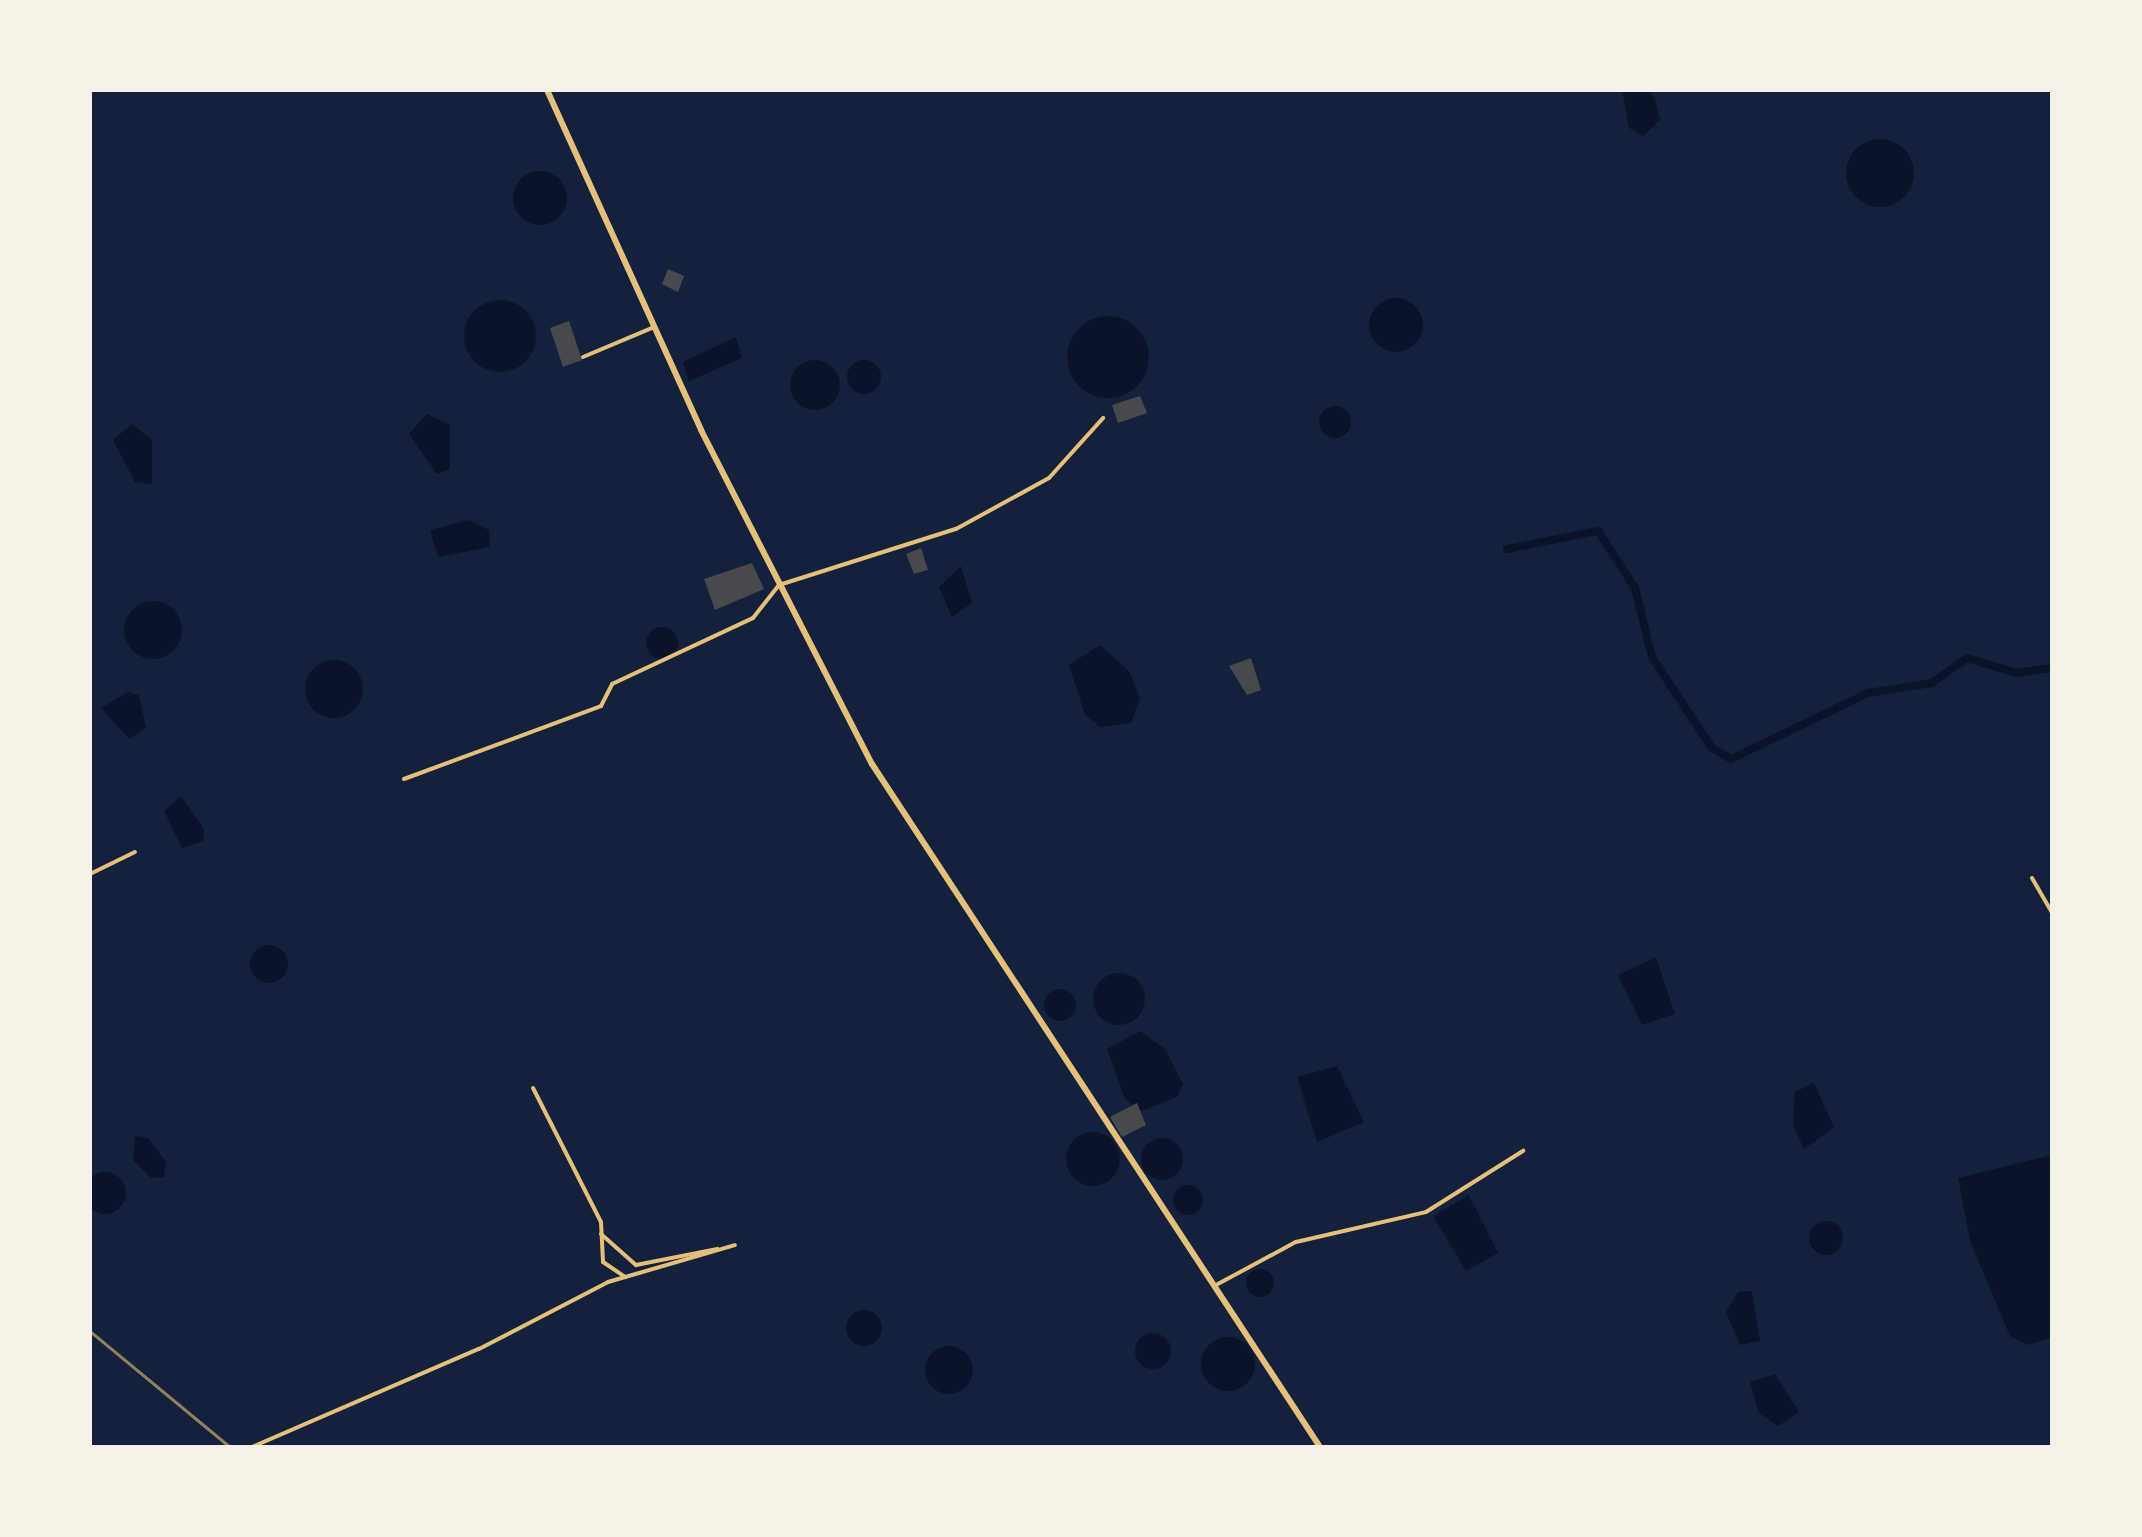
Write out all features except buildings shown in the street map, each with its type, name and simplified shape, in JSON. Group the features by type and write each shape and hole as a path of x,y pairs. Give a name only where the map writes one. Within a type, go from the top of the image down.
{"highway":[{"path":"547,90 654,326 779,585 872,764 1320,1447"}],"street":[{"path":"583,356 654,326"},
{"path":"404,779 602,706 612,684 753,618 779,585 956,529 1049,478 1103,418"},
{"path":"90,874 135,852"},
{"path":"2032,878 2052,912"},
{"path":"533,1088 601,1234 603,1262 625,1276"},
{"path":"1216,1285 1296,1242 1426,1212 1522,1152"},
{"path":"601,1234 636,1265 725,1249"},
{"path":"252,1447 625,1276 735,1246"}],"water":[{"path":"1622,90 1650,90 1655,100 1660,120 1643,136 1629,128"},
{"path":"1880,139 1893,141 1904,149 1912,160 1912,186 1904,197 1893,205 1880,207 1867,205 1856,197 1848,186 1846,173 1848,160 1856,149 1867,141"},
{"path":"540,171 559,179 567,198 559,217 540,225 521,217 513,198 521,179"},
{"path":"1396,298 1415,306 1423,325 1415,344 1396,352 1377,344 1369,325 1377,306"},
{"path":"500,300 525,311 536,336 525,361 500,372 475,361 464,336 475,311"},
{"path":"1108,316 1137,328 1149,357 1137,386 1108,398 1079,386 1067,357 1079,328"},
{"path":"736,337 742,358 689,381 683,362"},
{"path":"815,360 833,367 840,385 833,403 815,410 797,403 790,385 797,367"},
{"path":"864,360 876,365 881,377 876,389 864,394 852,389 847,377 852,365"},
{"path":"1335,406 1347,410 1351,422 1347,434 1335,438 1323,434 1319,422 1323,410"},
{"path":"427,414 450,425 450,469 437,474 409,434"},
{"path":"132,424 152,440 152,484 135,482 113,440"},
{"path":"469,520 489,530 490,547 438,557 430,530"},
{"path":"961,566 972,603 952,617 939,587"},
{"path":"153,601 174,609 182,630 174,651 153,659 132,651 124,630 132,609"},
{"path":"662,627 673,632 678,643 673,654 662,659 651,654 646,643 651,632"},
{"path":"1100,645 1129,671 1140,698 1131,723 1100,727 1085,715 1069,665"},
{"path":"334,660 355,668 363,689 355,710 334,718 313,710 305,689 313,668"},
{"path":"128,692 139,695 146,728 129,739 101,708"},
{"path":"181,796 204,829 203,841 182,848 164,811"},
{"path":"269,945 282,951 288,964 282,977 269,983 256,977 250,964 256,951"},
{"path":"1656,957 1675,1014 1642,1025 1618,975"},
{"path":"1119,973 1138,980 1145,999 1138,1018 1119,1025 1100,1018 1093,999 1100,980"},
{"path":"1060,989 1071,994 1076,1005 1071,1016 1060,1021 1049,1016 1044,1005 1049,994"},
{"path":"1140,1031 1165,1049 1183,1084 1177,1097 1142,1111 1125,1099 1107,1049"},
{"path":"1337,1066 1364,1122 1317,1142 1297,1077"},
{"path":"1814,1083 1834,1127 1804,1149 1793,1125 1795,1092"},
{"path":"1093,1132 1112,1140 1120,1159 1112,1178 1093,1186 1074,1178 1066,1159 1074,1140"},
{"path":"135,1136 148,1138 166,1162 164,1177 151,1178 133,1160"},
{"path":"1162,1138 1177,1144 1183,1159 1177,1174 1162,1180 1147,1174 1141,1159 1147,1144"},
{"path":"2052,1155 2052,1337 2029,1345 2010,1336 1970,1241 1958,1178"},
{"path":"105,1172 120,1178 126,1193 120,1208 105,1214 90,1208 84,1193 90,1178"},
{"path":"1188,1185 1199,1189 1203,1200 1199,1211 1188,1215 1177,1211 1173,1200 1177,1189"},
{"path":"1469,1195 1498,1253 1466,1271 1433,1216"},
{"path":"1826,1221 1838,1226 1843,1238 1838,1250 1826,1255 1814,1250 1809,1238 1814,1226"},
{"path":"1260,1269 1270,1273 1274,1283 1270,1293 1260,1297 1250,1293 1246,1283 1250,1273"},
{"path":"1752,1291 1760,1341 1740,1345 1726,1312 1738,1292"},
{"path":"864,1310 877,1315 882,1328 877,1341 864,1346 851,1341 846,1328 851,1315"},
{"path":"1153,1333 1165,1339 1171,1351 1165,1363 1153,1369 1141,1363 1135,1351 1141,1339"},
{"path":"1228,1337 1247,1345 1255,1364 1247,1383 1228,1391 1209,1383 1201,1364 1209,1345"},
{"path":"949,1346 966,1353 973,1370 966,1387 949,1394 932,1387 925,1370 932,1353"},
{"path":"1775,1374 1799,1412 1778,1426 1759,1413 1750,1382"}],"waterway":[{"path":"1507,549 1598,531 1635,588 1652,657 1712,748 1731,759 1868,693 1932,683 1967,658 2016,673 2052,668"}],"railway":[{"path":"90,1331 230,1447"}]}
